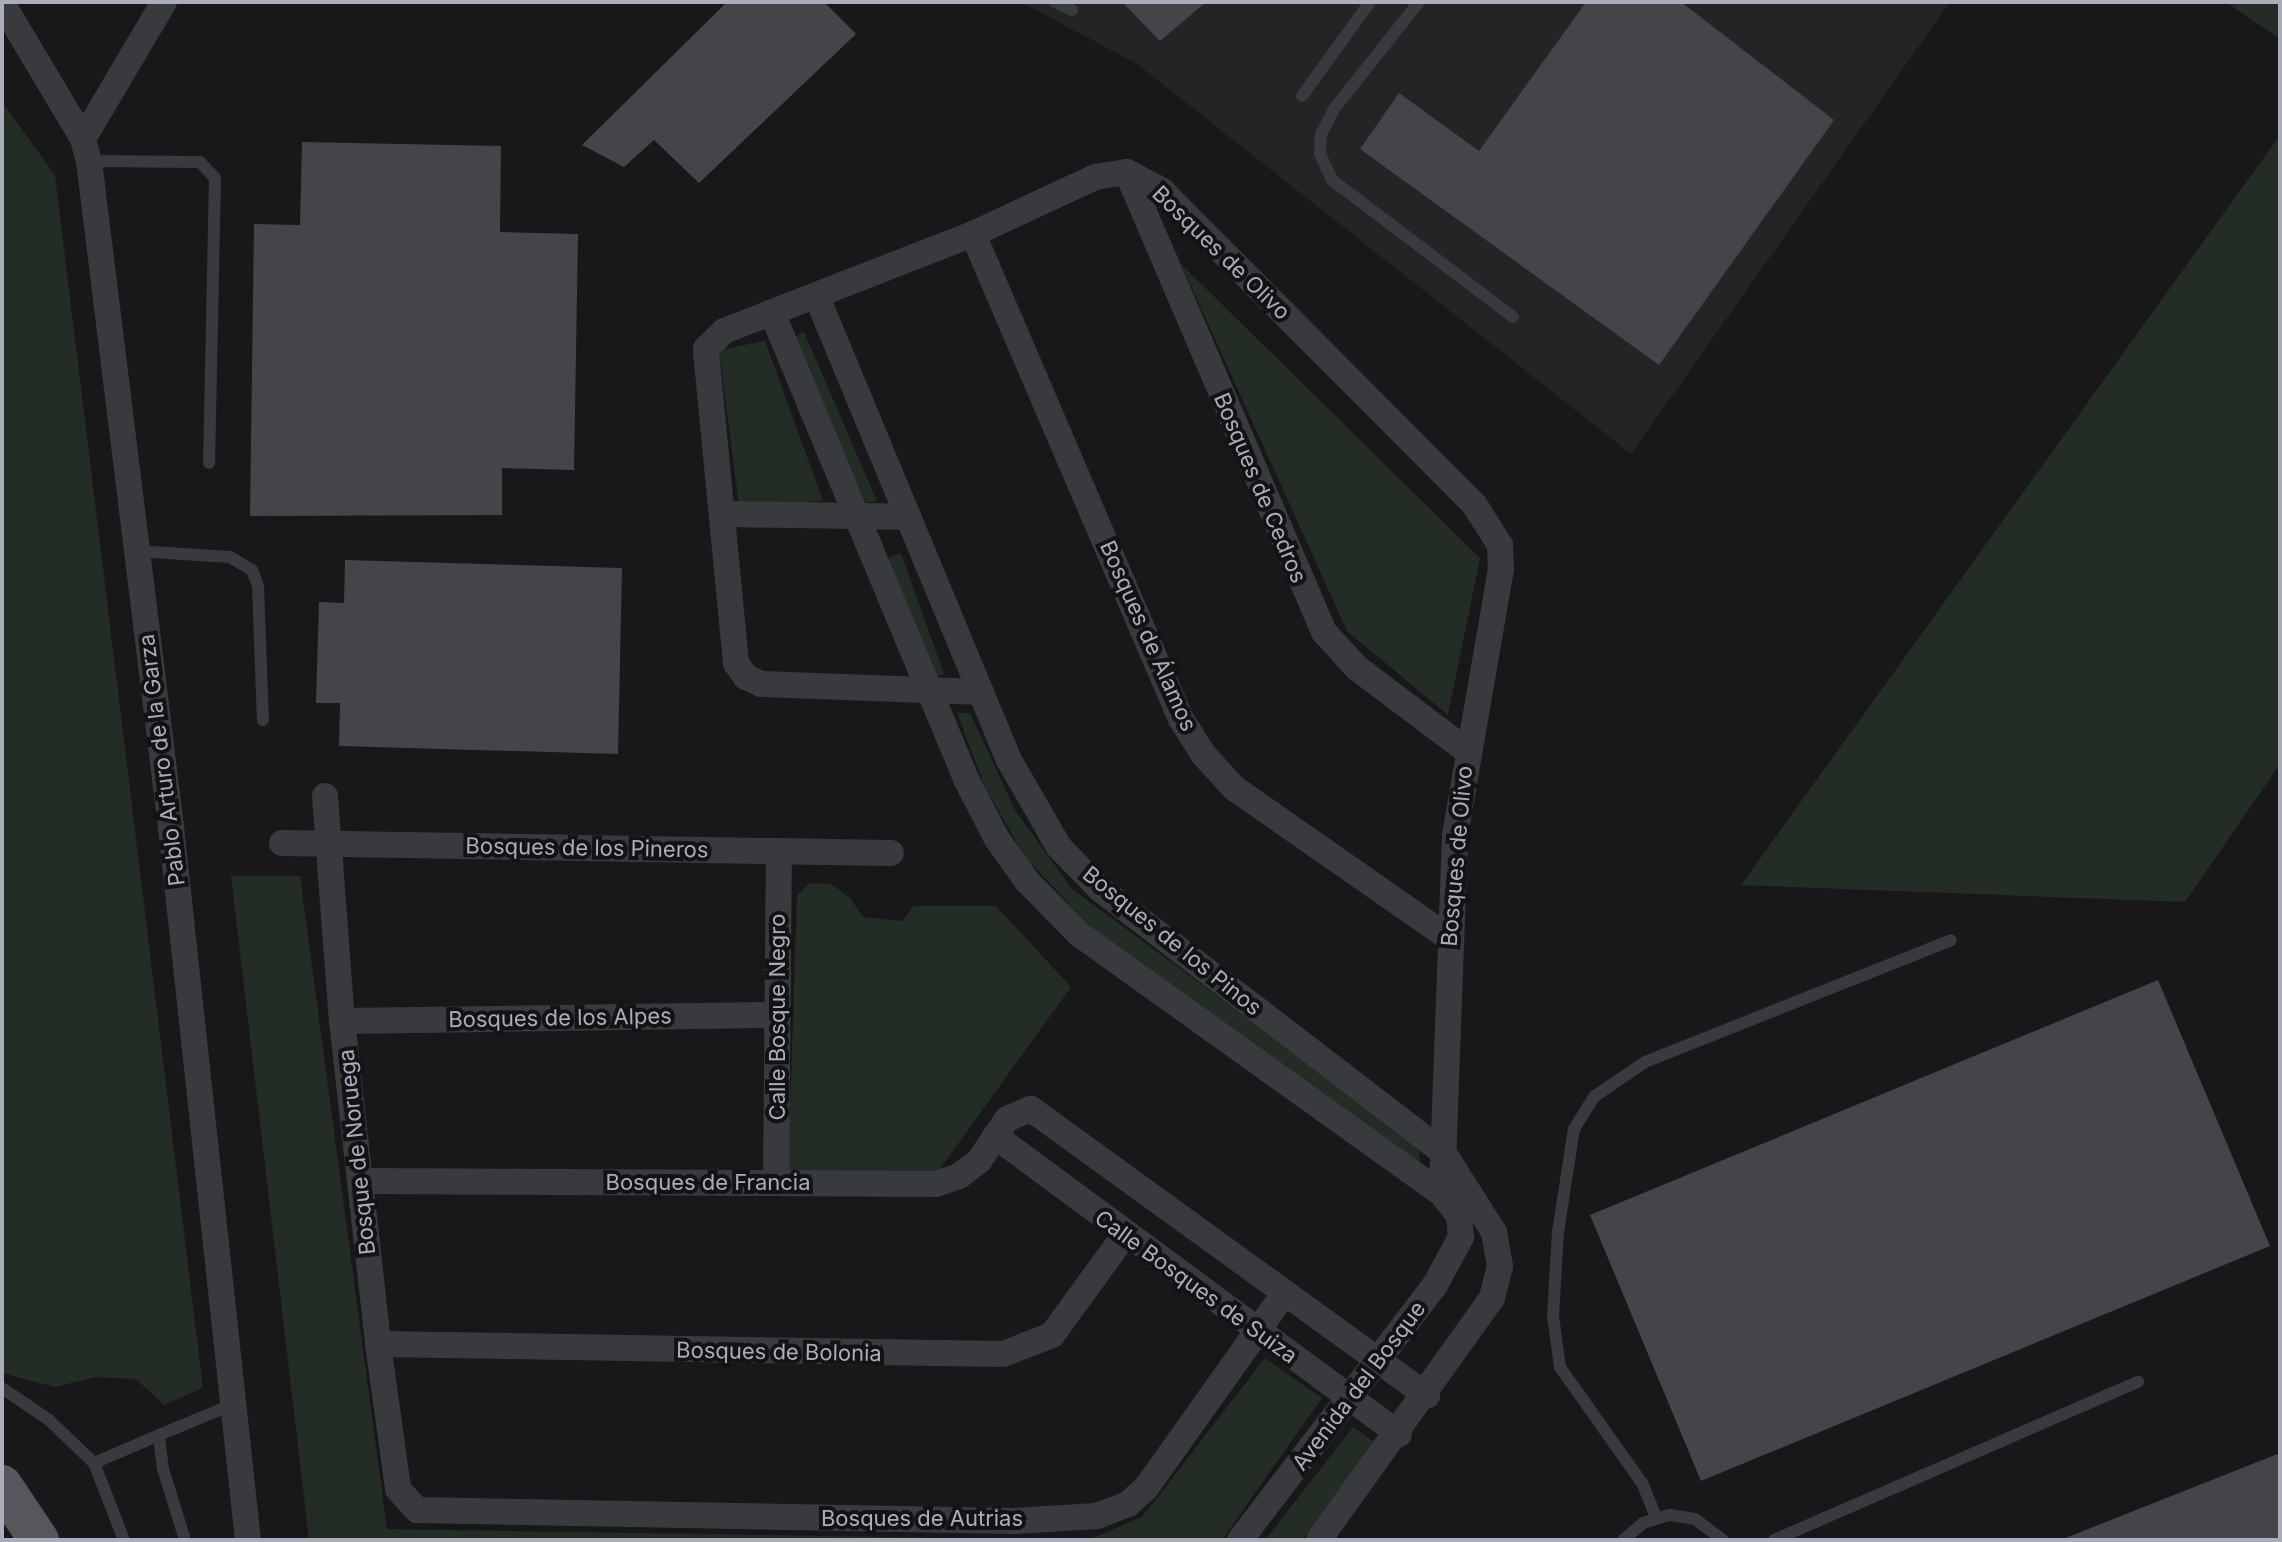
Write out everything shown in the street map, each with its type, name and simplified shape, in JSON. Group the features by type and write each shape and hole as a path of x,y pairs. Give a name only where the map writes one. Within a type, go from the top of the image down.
{"main road":[{"path":"2,1485 39,1540"}],"street":[{"path":"86,150 164,2"},
{"path":"2,3 86,150"},
{"name":"Pablo Arturo de la Garza","path":"86,150 136,551 248,1540"},
{"name":"Bosques de Olivo","path":"981,692 761,684 746,677 736,663 706,349 724,331 773,315 973,234 1095,177 1127,172 1162,191 1491,526 1500,545 1501,569 1466,750 1449,938 1442,1194"},
{"name":"Bosques de Cedros","path":"1127,172 1324,632 1357,668 1466,750"},
{"name":"Bosques de Álamos","path":"973,234 1181,719 1203,754 1234,788 1449,938"},
{"name":"Bosques de los Pinos","path":"817,297 905,517 981,692 1033,808 1059,847 1100,889 1443,1152 1483,1210 1499,1253 1499,1281 1492,1298 1427,1396"},
{"name":"Bosques de los Pinos","path":"773,315 928,690 997,839 1056,915 1442,1194 1462,1225"},
{"path":"723,514 853,512 905,517"},
{"name":"Bosque de Noruega","path":"325,796 342,1021 378,1344 398,1489 408,1504"},
{"name":"Bosques de los Pineros","path":"282,843 891,853"},
{"name":"Calle Bosque Negro","path":"776,1183 779,851"},
{"name":"Bosques de los Alpes","path":"342,1021 778,1015"},
{"name":"Bosques de Francia","path":"360,1181 936,1184 959,1176 979,1161 995,1136 1024,1108"},
{"name":"Calle Bosques de Suiza","path":"1024,1108 1037,1112 1283,1295 1427,1396"},
{"name":"Calle Bosques de Suiza","path":"995,1136 1124,1236 1399,1434"},
{"name":"Avenida del Bosque","path":"1240,1540 1435,1285 1457,1249 1462,1225"},
{"name":"Bosques de Bolonia","path":"378,1344 1003,1354 1052,1335 1124,1236"},
{"name":"Bosques de Autrias","path":"408,1504 444,1513 1014,1521 1097,1516 1128,1504 1146,1488 1259,1333 1283,1295"},
{"path":"1319,1540 1427,1396"}],"lane":[{"path":"1055,2 1072,10"},
{"path":"1302,96 1370,2"},
{"path":"1419,2 1334,109 1321,134 1320,154 1332,180 1513,317"},
{"path":"86,150 200,162 215,178 209,463"},
{"path":"136,551 230,557 252,570 258,586 263,720"},
{"path":"1656,1517 1642,1483 1560,1367 1553,1316 1558,1232 1574,1129 1595,1096 1645,1062 1951,940"},
{"path":"1774,1540 2138,1382"},
{"path":"2,1388 49,1420 94,1463 124,1540"},
{"path":"94,1463 234,1404"},
{"path":"159,1435 163,1469 185,1540"},
{"path":"1623,1540 1656,1517 1695,1519 1723,1540"}],"shaded area":[{"path":"1021,2 1950,2 1631,454 1137,64"},
{"path":"2226,2 2280,2 2280,39"},
{"path":"2,102 55,175 203,1388 164,1405 136,1379 95,1377 55,1387 2,1373"},
{"path":"2280,135 2280,764 2185,902 1741,885"},
{"path":"1181,264 1480,558 1448,715 1347,631"},
{"path":"804,332 877,501 866,503 792,338"},
{"path":"765,341 823,501 739,505 719,350"},
{"path":"901,553 944,674 932,678 887,558"},
{"path":"957,713 970,713 1015,810 1072,889 1419,1145 1420,1166 1095,932 1025,857 985,787"},
{"path":"231,876 300,876 387,1529 1088,1540 309,1540"},
{"path":"810,883 831,884 850,898 863,917 902,921 914,906 996,906 1071,987 937,1173 788,1176 797,895"},
{"path":"1265,1358 1322,1398 1222,1540 1088,1540 1142,1517"},
{"path":"1353,1427 1379,1445 1302,1540 1265,1540"}],"building":[{"path":"727,2 824,2 856,34 699,183 654,140 624,167 582,145"},
{"path":"1122,2 1206,2 1160,41"},
{"path":"1586,2 1681,2 1834,120 1659,365 1360,149 1399,93 1479,151"},
{"path":"302,142 501,146 500,232 578,234 574,470 502,468 502,515 250,516 254,224 300,225"},
{"path":"345,560 622,568 618,754 339,746 340,703 316,703 319,602 344,603"},
{"path":"2158,980 2270,1246 1701,1481 1590,1215"},
{"path":"2280,1453 2280,1540 2063,1539"}]}
